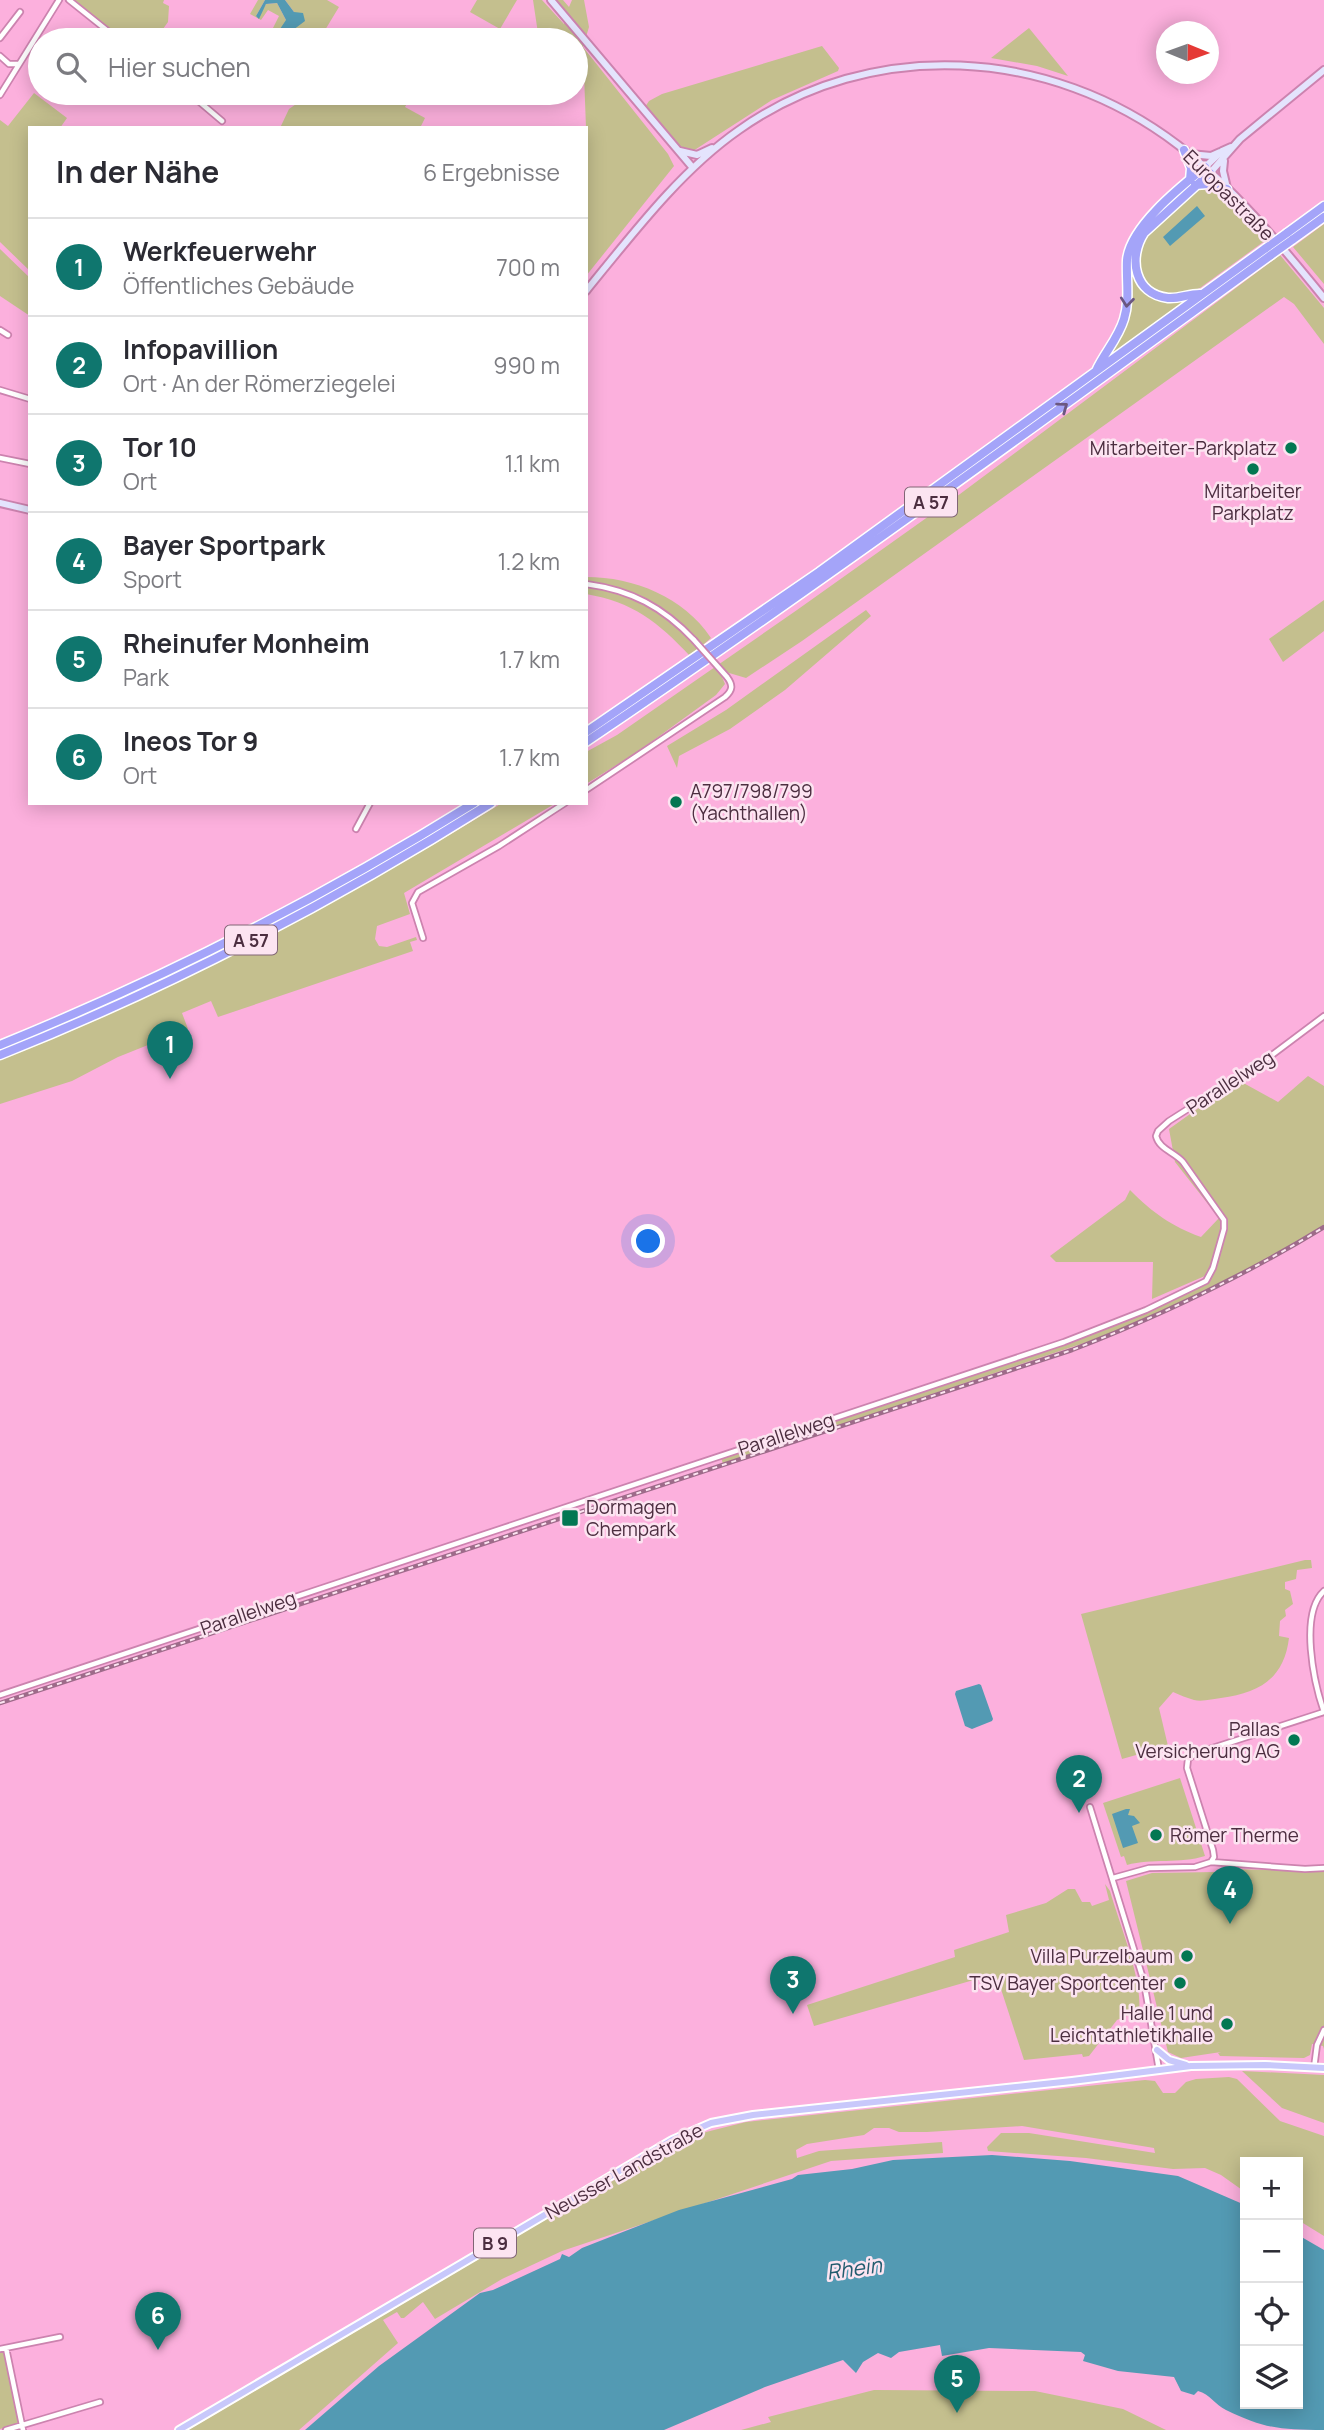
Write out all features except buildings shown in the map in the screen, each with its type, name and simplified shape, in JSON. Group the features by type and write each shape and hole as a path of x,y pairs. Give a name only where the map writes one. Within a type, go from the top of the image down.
{"highway":[{"path":"1187,152 1192,182 1144,233 1134,262 1143,284 1157,295 1174,298 1202,294"},
{"path":"1096,371 1125,318 1128,293 1127,261 1132,240 1139,228 1208,170"},
{"path":"1192,182 1227,190"},
{"name":"A 57","path":"588,741 835,571 1268,252 1324,206"},
{"name":"A 57","path":"1289,236 1324,217"},
{"name":"A 57","path":"588,731 819,572 1202,294 1268,252"},
{"name":"A 57","path":"0,1045 201,956 357,873 471,805"},
{"name":"A 57","path":"0,1055 125,1001 231,950 363,880 488,805"}],"main road":[{"path":"551,0 575,28"},
{"path":"588,44 693,168"},
{"name":"Europastraße","path":"588,289 693,168 722,142 771,109 825,84 897,67 953,64 1013,70 1073,87 1136,117 1208,170 1324,298"},
{"path":"1208,170 1232,146 1324,70"},
{"path":"678,150 697,155 722,142"},
{"path":"1187,152 1223,155"},
{"path":"1223,155 1227,190"},
{"path":"0,503 28,510"},
{"path":"1157,2050 1169,2060 1191,2066"},
{"name":"B 9","path":"1159,2070 1191,2066 1265,2065 1324,2068"},
{"name":"Neusser Landstraße","path":"179,2430 672,2140 700,2127 745,2116 1159,2070"}],"street":[{"path":"40,28 58,0"},
{"path":"69,0 104,28"},
{"path":"0,38 20,12"},
{"path":"0,95 28,48"},
{"path":"0,56 9,64 18,64"},
{"path":"203,105 222,121"},
{"path":"0,330 8,335"},
{"path":"0,390 28,398"},
{"path":"0,458 28,464"},
{"path":"588,584 620,590 650,603 669,616 694,639 727,677 732,689 725,697 588,789"},
{"path":"356,829 369,805"},
{"path":"423,938 412,903 418,892 499,846 562,805"},
{"name":"Parallelweg","path":"0,1695 1064,1342 1206,1281 1213,1268 1220,1242 1224,1224 1222,1216 1183,1162 1159,1144 1156,1136 1158,1131 1169,1121 1268,1058 1324,1016"},
{"path":"1211,1862 1214,1857 1213,1850 1186,1768 1188,1759 1197,1753 1324,1712 1314,1675 1311,1645 1312,1613 1315,1601 1324,1591"},
{"path":"1090,1807 1144,1982 1159,2070"},
{"path":"1113,1878 1149,1868 1195,1867 1211,1862 1324,1868"},
{"path":"1314,2068 1317,2045 1324,2030"},
{"path":"23,2428 3,2348 60,2337"},
{"path":"6,2430 23,2428 100,2402"}],"shaded area":[{"path":"72,0 164,0 163,3 169,6 168,22 164,28 109,28"},
{"path":"258,0 265,0 256,16 266,4 277,3 286,20 294,12 285,0 327,0 339,7 326,28 273,28 279,16 268,10 261,20 250,14"},
{"path":"477,0 517,0 501,28 470,12"},
{"path":"533,0 542,0 564,24 568,18 554,0 563,0 569,7 572,0 584,0 589,27 588,30 588,28 537,28"},
{"path":"1029,28 1068,76 1037,66 991,58"},
{"path":"822,46 839,68 838,71 772,100 693,151 681,148 645,107 649,101 662,94"},
{"path":"588,53 668,154 674,166 588,274 588,126"},
{"path":"28,101 28,105 50,105 67,118 61,126 28,126 28,269 0,242 0,120 8,126"},
{"path":"295,105 406,105 405,107 425,118 421,126 281,126 289,109"},
{"path":"1200,188 1216,190 1266,240 1200,288 1181,294 1154,290 1142,277 1137,259 1138,251 1156,226"},
{"path":"1324,224 1324,284 1293,247"},
{"path":"1133,244 1134,270 1148,292 1190,297 1106,358 1123,330"},
{"path":"0,249 28,276 28,315 0,296"},
{"path":"1280,255 1324,308 1324,344 1294,304 1284,297 802,641 746,678 719,670 725,684 716,695 636,753 588,783 588,751 617,735 960,494"},
{"path":"588,577 622,581 656,592 687,611 711,638 690,656 644,615 588,594"},
{"path":"1324,600 1324,631 1283,662 1269,639"},
{"path":"866,610 871,616 785,690 730,729 679,756 677,768 667,746 726,710"},
{"path":"499,805 553,805 404,893 410,914 377,926 375,939 379,946 387,947 416,937 417,940 410,942 413,951 218,1017 211,1001 182,1013 188,1029 118,1057 72,1081 0,1104 0,1060 130,1005 256,943"},
{"path":"1308,1076 1324,1086 1324,1225 1211,1288 1093,1340 723,1464 721,1457 1026,1358 1204,1285 1214,1272 1152,1299 1153,1262 1056,1262 1050,1256 1125,1200 1130,1190 1163,1218 1201,1237 1219,1218 1175,1162 1169,1129 1238,1080 1278,1102"},
{"path":"1311,1560 1312,1568 1297,1570 1296,1579 1285,1582 1285,1589 1290,1591 1293,1604 1285,1610 1286,1616 1280,1621 1279,1636 1289,1638 1282,1664 1275,1674 1258,1688 1235,1696 1197,1701 1173,1692 1159,1708 1168,1746 1122,1759 1081,1614"},
{"name":"Römer Therme","path":"1180,1778 1205,1856 1127,1865 1124,1856 1121,1857 1103,1803"},
{"path":"1229,1869 1324,1871 1324,2049 1323,2046 1312,2044 1310,2055 1304,2058 1220,2056 1218,2053 1221,2052 1181,2058 1168,2052 1126,1881 1152,1873 1216,1872"},
{"path":"1105,1884 1110,1891 1134,1968 1139,2011 1117,2020 1089,2056 1083,2057 1082,2054 1024,2060 1000,1986 996,1986 991,1975 814,2026 807,2005 955,1957 954,1950 1009,1932 1006,1915 1046,1903 1068,1889 1075,1889 1082,1902 1090,1902 1092,1906 1109,1900"},
{"path":"1242,2071 1324,2075 1324,2123 1282,2108"},
{"path":"1196,2079 1237,2079 1280,2121 1324,2136 1324,2236 1303,2223 1303,2157 1240,2157 1240,2188 1205,2168 1173,2169 1086,2158 988,2151 987,2147 1001,2133 1029,2133 1155,2153 1154,2148 1022,2126 927,2132 899,2132 889,2128 874,2128 864,2135 807,2144 796,2150 797,2158 819,2151 942,2142 943,2153 831,2161 562,2251 502,2279 435,2319 423,2302 404,2318 397,2312 383,2320 398,2343 299,2430 188,2430 694,2135 746,2122 1145,2080 1155,2081 1163,2093 1175,2093 1186,2082"},
{"path":"4,2351 19,2421 0,2429 0,2352"},
{"path":"874,2390 1035,2391 1123,2409 1166,2430 741,2430 771,2422 768,2417"}],"water":[{"path":"265,0 285,0 294,12 303,13 305,21 296,28 281,28 286,20 277,3 266,4 259,19 256,16"},
{"path":"1197,206 1205,216 1170,246 1163,237"},
{"path":"979,1684 993,1719 972,1729 965,1726 955,1694 956,1691"},
{"path":"1130,1809 1128,1815 1134,1816 1140,1823 1132,1826 1138,1843 1123,1848 1112,1814"},
{"name":"Rhein","path":"992,2155 1070,2161 1178,2176 1240,2203 1240,2409 1303,2409 1303,2238 1324,2250 1324,2430 1285,2429 1263,2425 1222,2408 1202,2392 1198,2391 1194,2395 1181,2391 1174,2377 1118,2371 1083,2361 1085,2355 1081,2352 989,2348 942,2356 940,2345 899,2352 891,2358 878,2353 863,2362 856,2373 843,2360 765,2387 664,2430 305,2430 379,2366 480,2293 493,2290 560,2259 562,2254 569,2257 582,2248 679,2210 792,2179 798,2175 852,2169 893,2160"}],"railway":[{"path":"0,1703 1072,1350 1201,1294 1324,1227"}],"place":[{"name":"Mitarbeiter-Parkplatz","path":"1291,448"},
{"name":"Mitarbeiter Parkplatz","path":"1253,469"},
{"name":"A797/798/799 (Yachthallen)","path":"676,802"},
{"name":"Werkfeuerwehr","path":"170,1079"},
{"name":"Dormagen Chempark","path":"570,1518"},
{"name":"Pallas Versicherung AG","path":"1294,1740"},
{"name":"Infopavillion","path":"1079,1813"},
{"name":"Römer Therme","path":"1156,1835"},
{"name":"Bayer Sportpark","path":"1230,1924"},
{"name":"Villa Purzelbaum","path":"1187,1956"},
{"name":"TSV Bayer Sportcenter","path":"1180,1983"},
{"name":"Tor 10","path":"793,2014"},
{"name":"Halle 1 und Leichtathletikhalle","path":"1227,2024"},
{"name":"Ineos Tor 9","path":"158,2350"},
{"name":"Rheinufer Monheim","path":"957,2413"}]}
